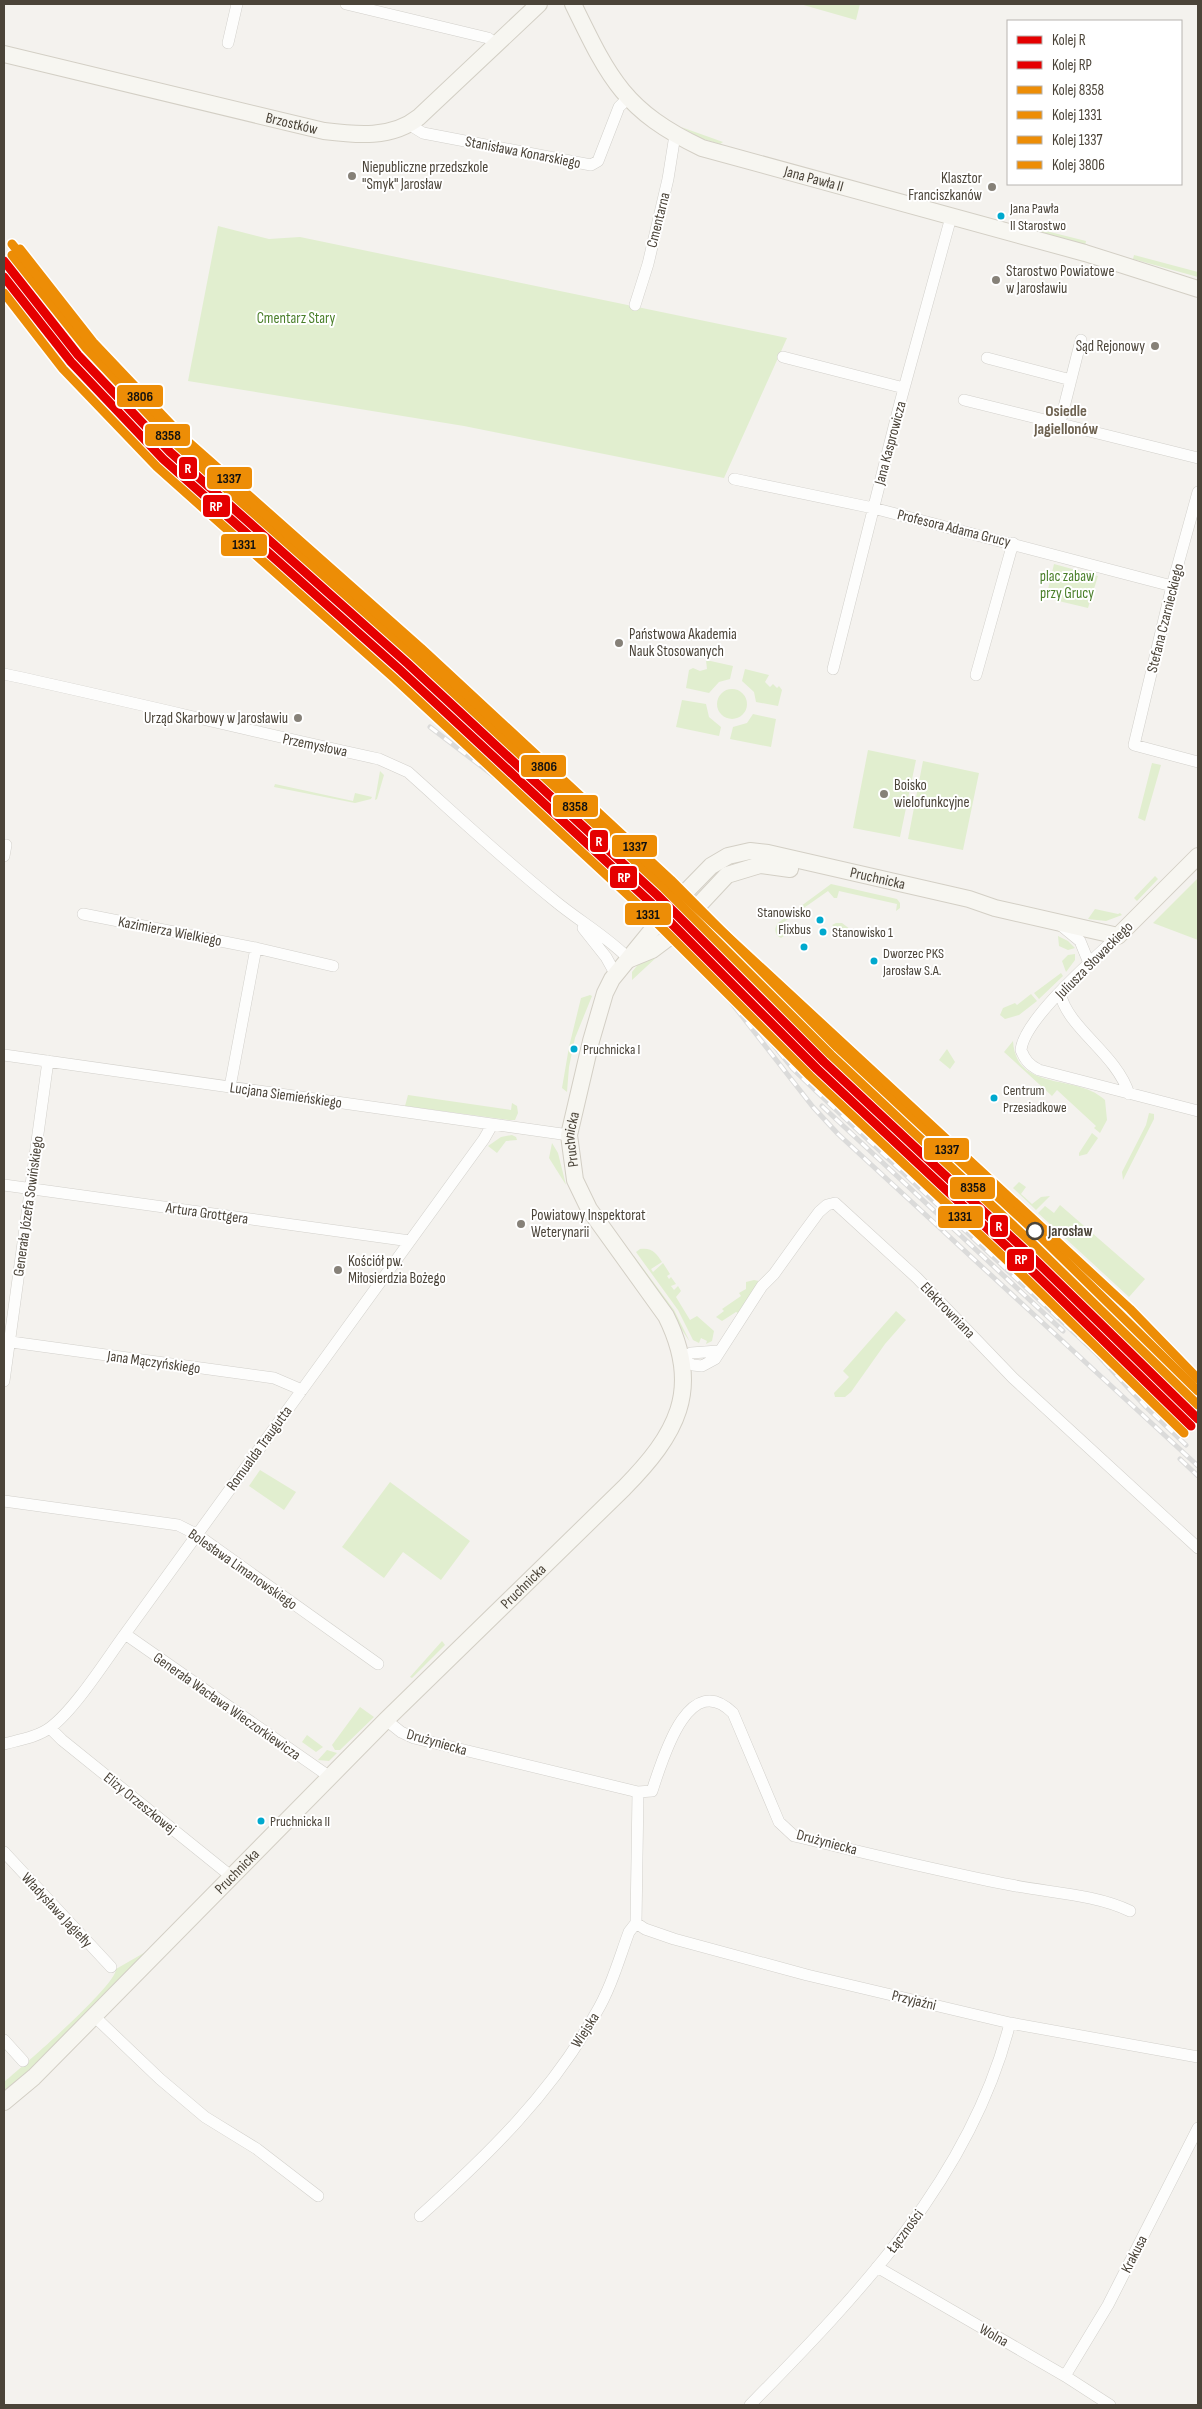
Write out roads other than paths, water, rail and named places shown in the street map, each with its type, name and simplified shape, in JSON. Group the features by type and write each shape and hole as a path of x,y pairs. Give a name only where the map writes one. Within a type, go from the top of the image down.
{"main road":[{"name":"Brzostków","path":"4,54 324,131 362,134 395,130 410,125 539,4"},
{"name":"Jana Pawła II","path":"573,4 599,58 628,99 650,119 675,135 702,148 1118,263 1198,282"},
{"name":"Jana Pawła II","path":"1118,263 1198,289"},
{"name":"Pruchnicka","path":"4,2102 34,2077 95,2017 386,1720 650,1461 674,1425 682,1397 682,1359 674,1331 666,1316 588,1209 575,1180 569,1135 593,1034 605,994 616,975 670,908 711,866 728,856 750,851 800,860 969,899 1057,923 1118,936"},
{"name":"Juliusza Słowackiego","path":"1118,936 1198,856"}],"street":[{"path":"228,43 237,4"},
{"path":"346,4 488,38 496,44"},
{"name":"Stanisława Konarskiego","path":"410,125 423,133 591,165 598,161 619,107 628,99"},
{"name":"Cmentarna","path":"635,304 648,264 668,179 675,135"},
{"name":"Jana Kasprowicza","path":"832,669 904,388 951,217"},
{"path":"1060,423 1081,340"},
{"path":"783,357 904,388"},
{"path":"987,358 1071,380"},
{"path":"964,400 1198,458"},
{"name":"Profesora Adama Grucy","path":"734,479 873,508 1172,586"},
{"name":"Stefana Czarnieckiego","path":"1198,492 1172,586 1134,745 1198,762"},
{"path":"976,675 1012,543"},
{"name":"Przemysłowa","path":"4,674 379,759 408,772 522,874 576,919"},
{"name":"Kazimierza Wielkiego","path":"83,914 256,948 333,966"},
{"path":"576,919 618,947 630,960"},
{"path":"576,919 606,957 616,975"},
{"name":"Pruchnicka","path":"1057,923 1080,941 1089,964"},
{"name":"Juliusza Słowackiego","path":"1118,936 1060,993 1027,1030 1020,1050 1030,1066 1039,1070 1130,1094"},
{"path":"230,1087 256,948"},
{"path":"1060,993 1067,1011 1124,1078 1130,1094 1198,1112"},
{"name":"Lucjana Siemieńskiego","path":"4,1055 569,1135"},
{"name":"Generała Józefa Sowińskiego","path":"4,1381 6,1342 48,1061"},
{"name":"Romualda Traugutta","path":"4,1744 36,1735 50,1728 66,1711 125,1634 484,1139 492,1125"},
{"name":"Artura Grottgera","path":"4,1185 410,1241"},
{"name":"Elektrowniana","path":"682,1359 693,1365 702,1366 715,1359 718,1351 762,1286 774,1274 819,1212 827,1205 836,1203 918,1278 1013,1378 1198,1548"},
{"name":"Jana Mączyńskiego","path":"6,1342 274,1378 302,1390"},
{"name":"Bolesława Limanowskiego","path":"4,1501 178,1525 196,1534 378,1664"},
{"name":"Generała Wacława Wieczorkiewicza","path":"125,1634 330,1777"},
{"name":"Drużyniecka","path":"386,1720 401,1732 414,1738 638,1792 652,1792 661,1764 678,1724 696,1703 704,1701 724,1704 733,1713 779,1822 794,1836 1010,1885 1117,1905 1130,1912"},
{"name":"Elizy Orzeszkowej","path":"50,1728 62,1740 232,1878"},
{"name":"Wiejska","path":"420,2216 492,2150 515,2126 552,2080 596,2013 629,1932 636,1923 638,1792"},
{"name":"Władysława Jagiełły","path":"4,1852 111,1967"},
{"name":"Przyjaźni","path":"636,1923 645,1929 674,1940 807,1975 1010,2024 1198,2057"},
{"path":"95,2017 160,2079 205,2117 257,2149 318,2196"},
{"name":"Łączności","path":"750,2405 838,2314 877,2267 940,2184 980,2111 1004,2049 1010,2024"},
{"path":"4,2040 23,2061"},
{"name":"Krakusa","path":"1065,2376 1108,2305 1198,2128"},
{"name":"Wolna","path":"877,2267 1065,2376 1110,2405"}],"railway":[{"path":"324,609 354,630 406,673 623,873"},
{"path":"403,691 490,759"},
{"path":"430,727 494,776"},
{"path":"482,757 525,801 585,854"},
{"path":"702,965 813,1107 838,1134 1198,1466"},
{"path":"767,1037 793,1069 1097,1354 1146,1407 1186,1445"},
{"path":"822,1106 1063,1331"},
{"path":"1180,1459 1198,1476"}],"rail line":[{"name":"3806","path":"12,244 91,343 182,441 419,651 1130,1309 1198,1379"},
{"name":"1337","path":"20,249 93,342 184,438 421,648 671,880 838,1048 1041,1237 1198,1391"},
{"name":"8358","path":"12,255 86,348 177,445 414,656 664,888 831,1055 1034,1245 1198,1405"},
{"name":"R","path":"4,261 78,355 170,452 407,663 657,895 824,1062 1027,1252 1198,1419"},
{"name":"RP","path":"4,277 71,362 163,459 400,670 650,902 817,1069 1020,1259 1191,1426"},
{"name":"1331","path":"4,293 63,369 157,467 394,678 643,909 810,1076 1013,1266 1184,1433"}],"place":[{"name":"Niepubliczne przedszkole \"Smyk\" Jarosław","path":"352,176"},
{"name":"Klasztor Franciszkanów","path":"992,187"},
{"name":"Jana Pawła II Starostwo","path":"1001,216"},
{"name":"Starostwo Powiatowe w Jarosławiu","path":"996,280"},
{"name":"Sąd Rejonowy","path":"1155,346"},
{"name":"Państwowa Akademia Nauk Stosowanych","path":"619,643"},
{"name":"Urząd Skarbowy w Jarosławiu","path":"298,718"},
{"name":"Boisko wielofunkcyjne","path":"884,794"},
{"name":"Stanowisko Flixbus","path":"820,920"},
{"name":"Stanowisko 1","path":"823,932"},
{"name":"Dworzec PKS Jarosław S.A.","path":"874,961"},
{"name":"Pruchnicka I","path":"574,1049"},
{"name":"Centrum Przesiadkowe","path":"994,1098"},
{"name":"Powiatowy Inspektorat Weterynarii","path":"521,1224"},
{"name":"Jarosław","path":"1035,1231"},
{"name":"Kościół pw. Miłosierdzia Bożego","path":"338,1270"},
{"name":"Pruchnicka II","path":"261,1821"}],"district":[{"name":"Osiedle Jagiellonów","path":"1066,419"}],"park label":[{"name":"Cmentarz Stary","path":"296,318"},
{"name":"plac zabaw przy Grucy","path":"1067,584"}]}
